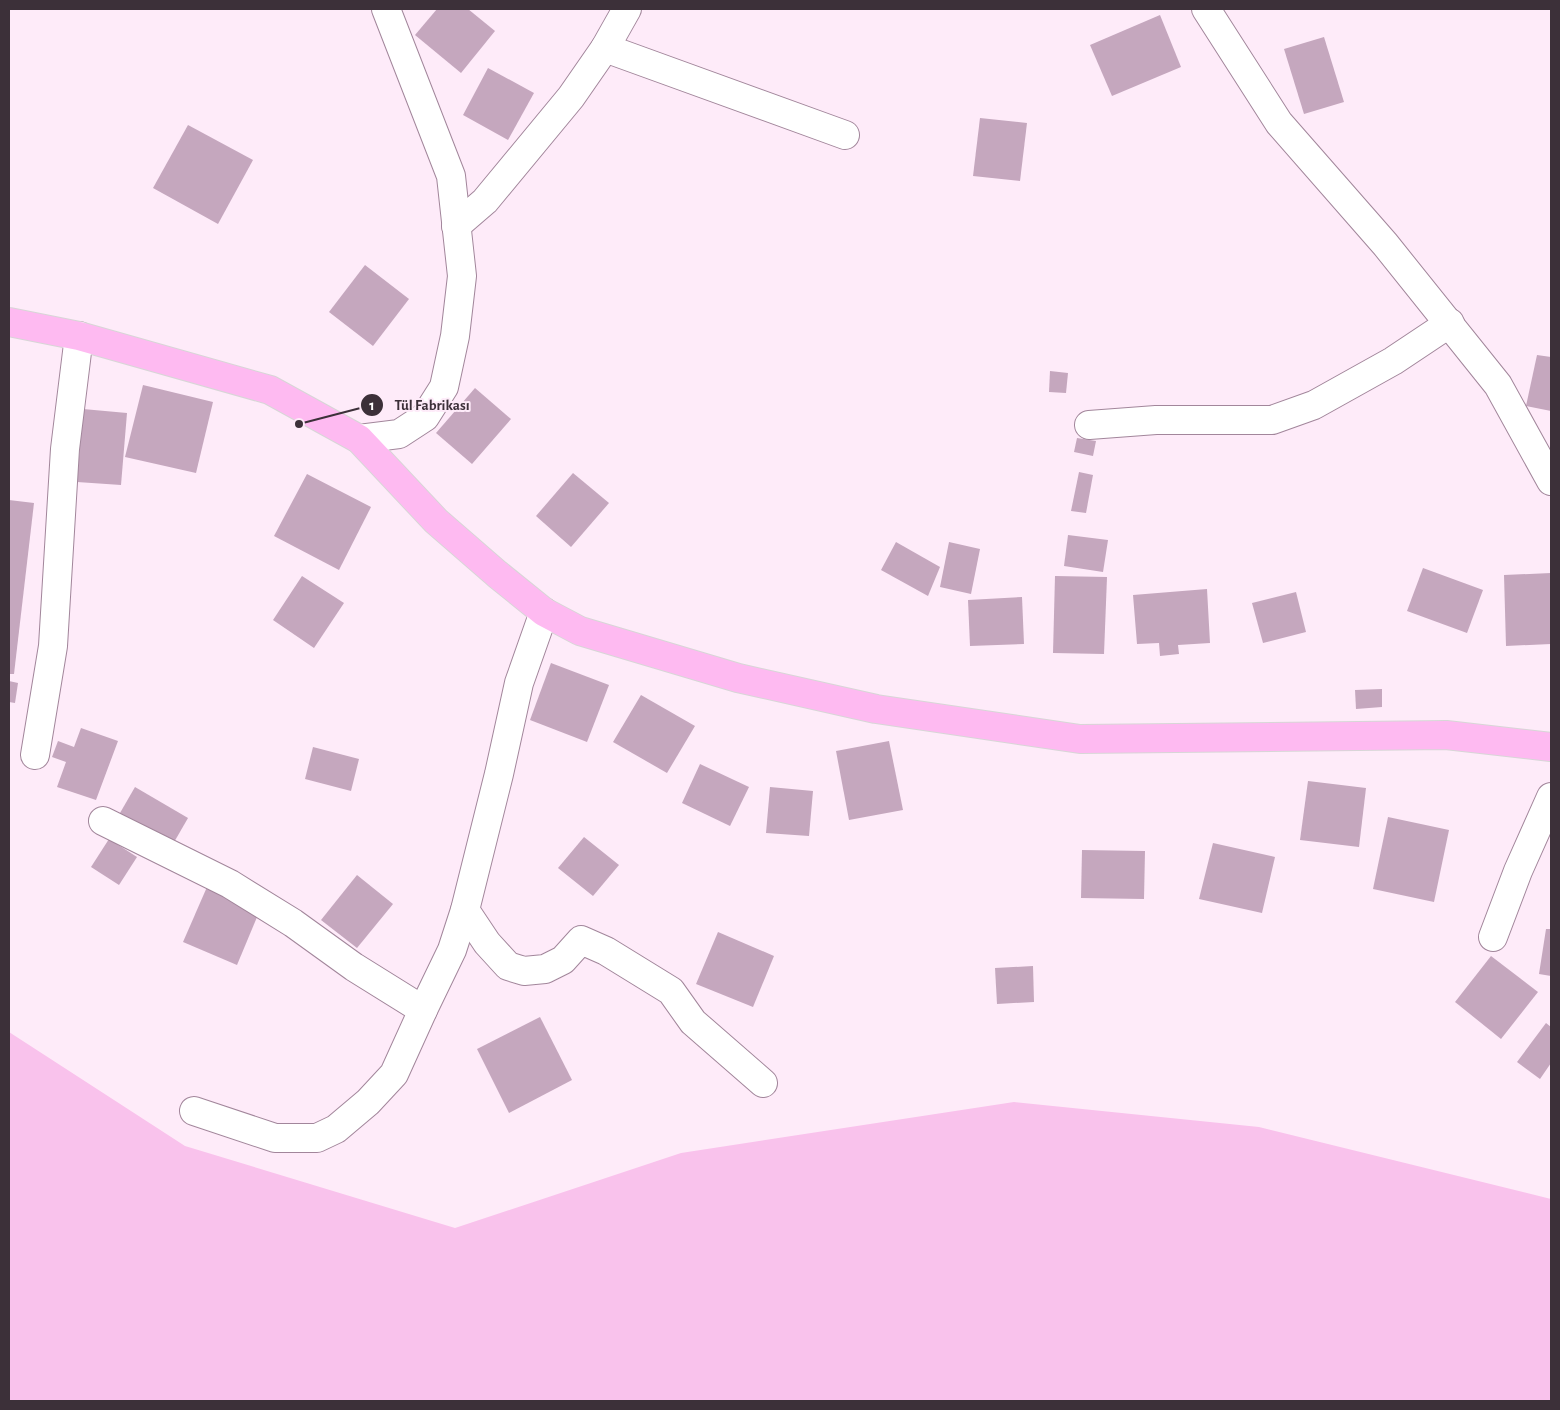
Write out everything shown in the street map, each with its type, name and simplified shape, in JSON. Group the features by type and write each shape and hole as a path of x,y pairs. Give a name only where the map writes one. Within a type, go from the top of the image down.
{"main road":[{"path":"9,322 79,336 270,390 359,439 436,521 544,612 580,631 738,678 876,709 1080,739 1446,735 1551,747"}],"street":[{"path":"359,439 399,434 425,418 444,386 455,336 462,276 451,176 386,9"},
{"path":"456,226 485,201 570,98 605,48 627,9"},
{"path":"1206,9 1279,123 1385,244 1450,323 1498,386 1551,481"},
{"path":"605,48 845,134"},
{"path":"1089,425 1156,420 1272,420 1314,405 1393,361 1450,323"},
{"path":"35,755 53,646 65,449 79,336"},
{"path":"194,1111 276,1138 317,1138 336,1129 368,1102 394,1074 452,950 465,910 499,774 519,683 544,612"},
{"path":"1493,937 1518,871 1551,797"},
{"path":"103,821 230,884 293,923 354,967 423,1010"},
{"path":"465,910 487,943 508,966 524,970 546,969 563,960 581,940 606,952 670,991 693,1022 763,1083"}],"shaded area":[{"path":"9,1032 185,1146 455,1228 681,1153 1014,1102 1259,1127 1551,1199 1551,1401 9,1401"}],"building":[{"path":"437,9 468,9 495,31 461,73 415,35"},
{"path":"1160,15 1181,67 1112,96 1090,45"},
{"path":"1324,37 1344,102 1304,114 1284,49"},
{"path":"488,68 534,93 508,140 463,115"},
{"path":"980,118 1027,123 1020,181 973,176"},
{"path":"188,125 253,160 218,224 153,188"},
{"path":"365,265 409,299 373,346 329,312"},
{"path":"1537,355 1551,357 1551,411 1526,406"},
{"path":"1050,371 1068,373 1066,393 1049,392"},
{"path":"143,385 213,402 196,473 125,457"},
{"path":"475,388 511,419 472,464 436,433"},
{"path":"83,409 127,413 121,485 77,482"},
{"path":"1077,438 1096,441 1093,456 1074,452"},
{"path":"1079,472 1093,475 1086,513 1071,511"},
{"path":"573,473 609,503 571,547 536,516"},
{"path":"307,474 371,507 339,570 274,536"},
{"path":"9,500 34,503 14,674 9,674"},
{"path":"1068,535 1108,540 1103,572 1064,566"},
{"path":"896,542 940,567 928,596 881,570"},
{"path":"949,542 980,549 971,594 940,587"},
{"path":"1423,568 1483,590 1467,633 1407,611"},
{"path":"1551,573 1551,644 1506,646 1504,575"},
{"path":"302,576 344,603 314,648 273,620"},
{"path":"1055,576 1107,577 1104,654 1053,653"},
{"path":"1207,589 1210,643 1178,645 1179,654 1160,656 1159,643 1137,644 1133,595"},
{"path":"1296,592 1306,632 1263,643 1252,603"},
{"path":"1022,597 1024,644 970,646 968,600"},
{"path":"551,663 609,685 587,742 530,720"},
{"path":"9,681 18,683 15,703 9,702"},
{"path":"1382,689 1382,707 1356,709 1355,690"},
{"path":"641,695 695,726 667,773 613,742"},
{"path":"81,728 118,741 96,800 57,787 66,762 52,757 58,741 74,747"},
{"path":"889,741 903,810 849,820 836,751"},
{"path":"313,747 359,759 351,791 305,779"},
{"path":"700,764 749,787 730,826 682,803"},
{"path":"1308,781 1366,788 1359,847 1300,840"},
{"path":"135,787 188,818 173,844 120,813"},
{"path":"770,787 813,791 809,836 766,833"},
{"path":"1388,817 1449,830 1434,902 1373,889"},
{"path":"584,837 619,865 593,896 558,868"},
{"path":"109,839 137,857 119,885 91,867"},
{"path":"1213,843 1275,857 1262,913 1199,899"},
{"path":"1082,850 1145,851 1144,899 1081,898"},
{"path":"357,875 393,904 357,948 321,920"},
{"path":"207,887 260,910 237,965 183,942"},
{"path":"1546,929 1551,929 1551,976 1539,974"},
{"path":"718,932 774,956 753,1007 696,984"},
{"path":"1491,956 1538,992 1501,1039 1455,1002"},
{"path":"1033,966 1034,1002 997,1004 995,968"},
{"path":"540,1017 572,1080 509,1113 477,1049"},
{"path":"1546,1023 1551,1027 1551,1063 1540,1079 1517,1062"}],"place":[{"name":"Tül Fabrikası","path":"299,424"}]}
